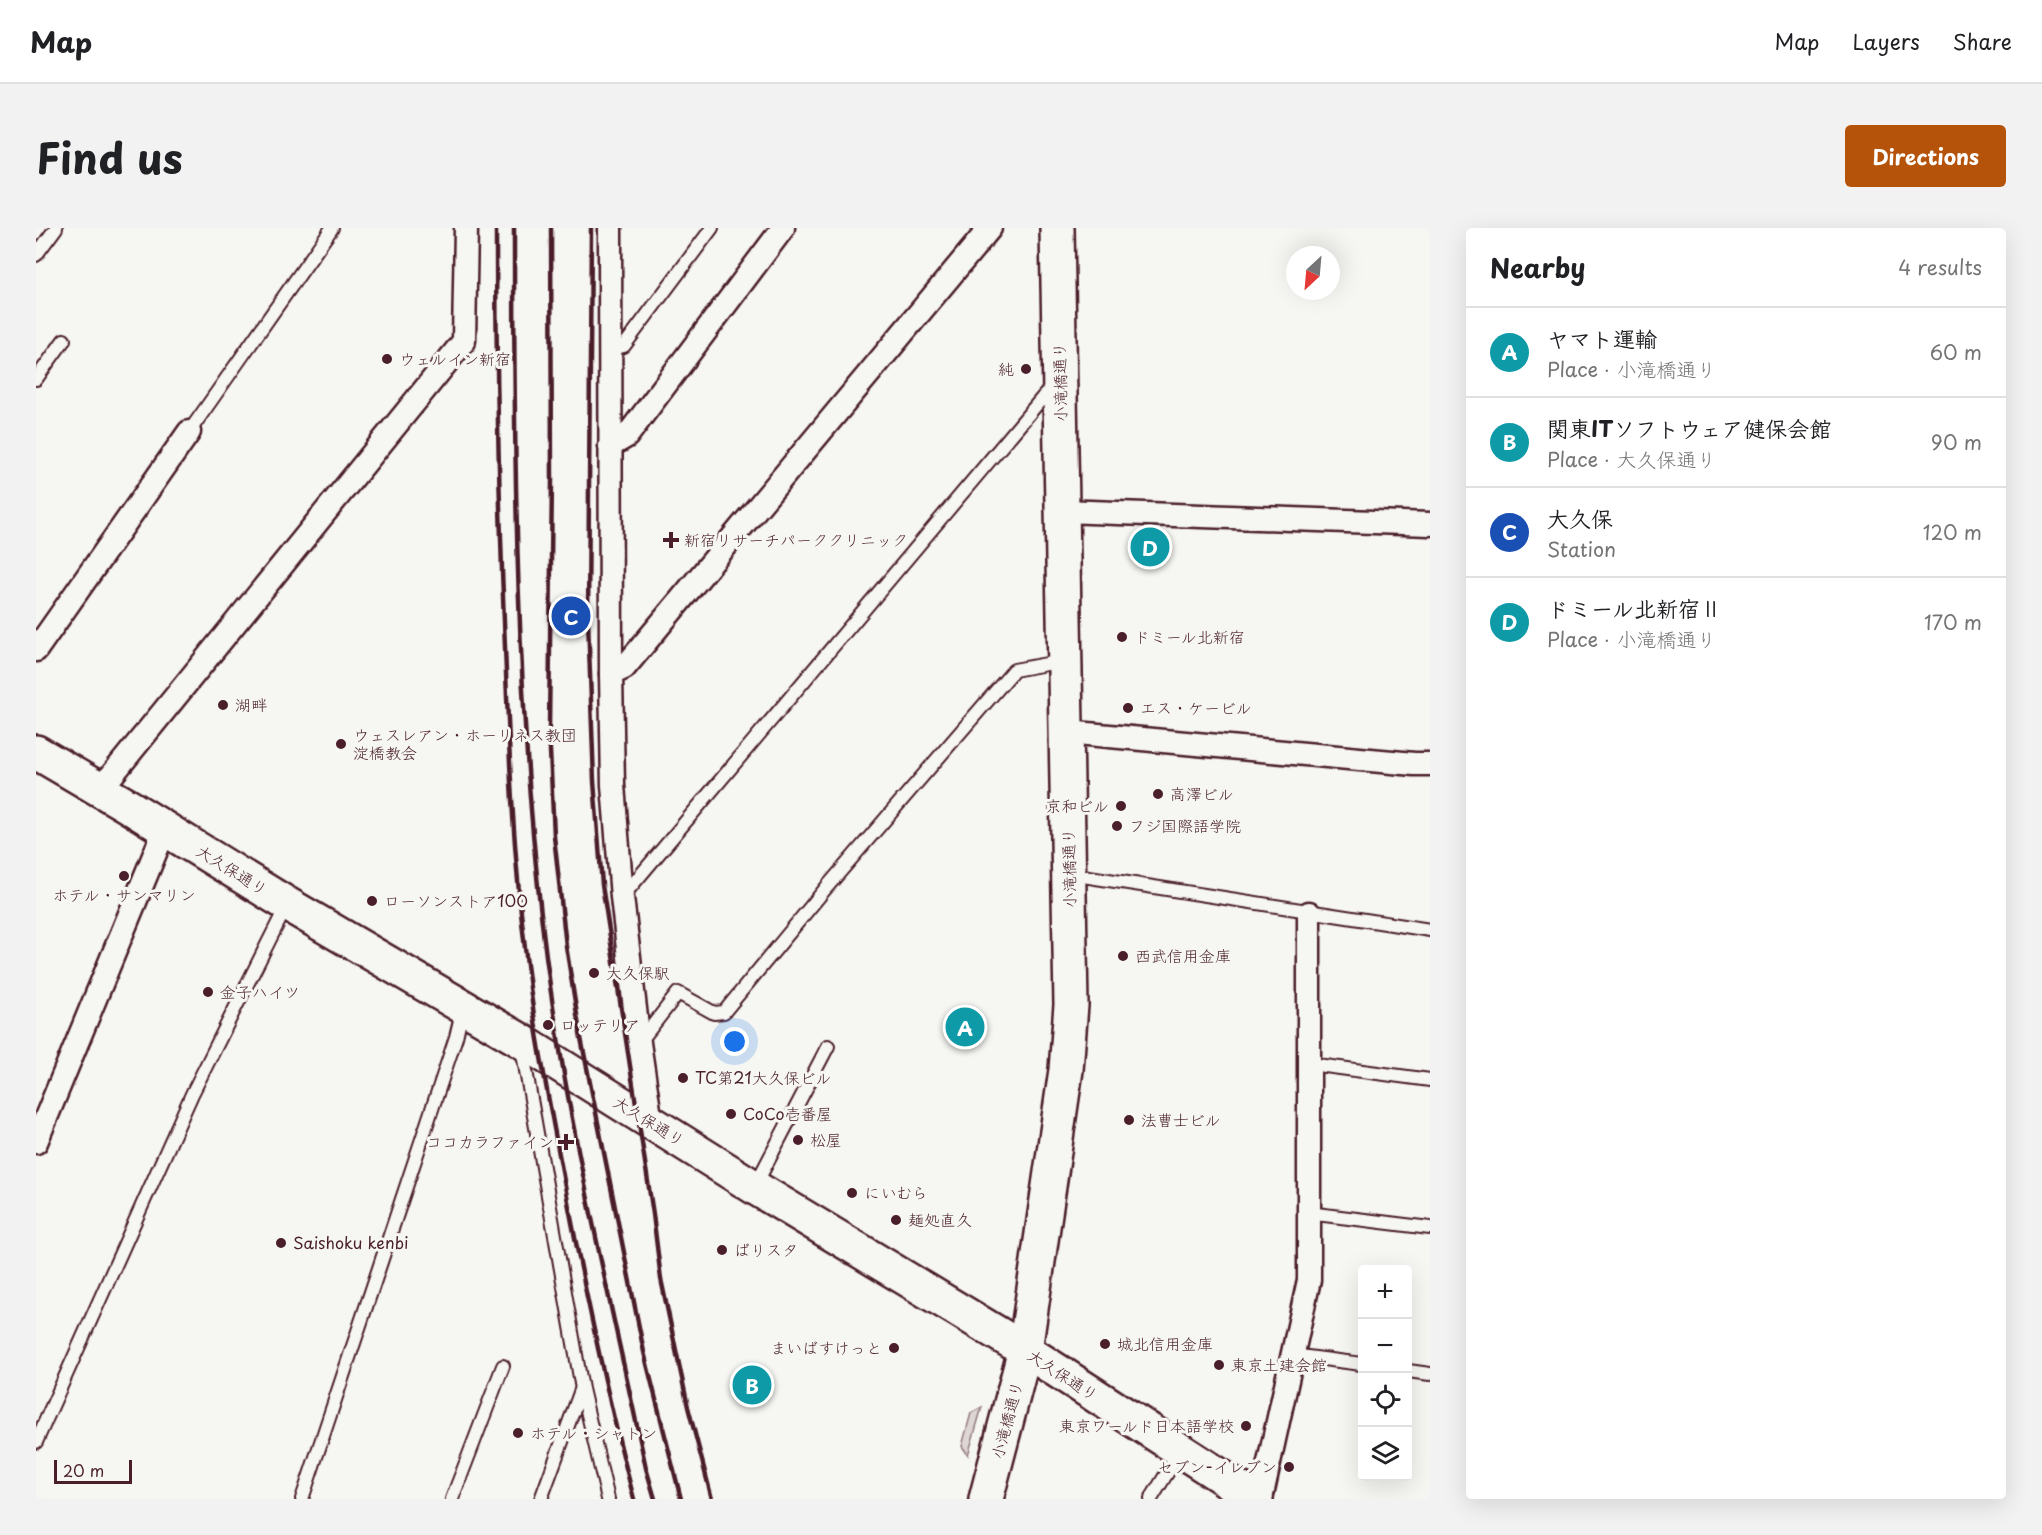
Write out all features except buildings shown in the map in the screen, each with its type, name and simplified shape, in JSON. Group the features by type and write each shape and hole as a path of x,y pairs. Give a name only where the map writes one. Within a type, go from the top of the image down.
{"main road":[{"name":"小滝橋通り","path":"986,1499 1025,1350 1066,1070 1071,1005 1057,228"},
{"name":"大久保通り","path":"36,752 520,1040 754,1187 1025,1350 1239,1492"}],"street":[{"path":"98,788 112,775 464,340 466,228"},
{"path":"610,228 613,786 636,1042 651,1123"},
{"path":"610,446 627,436 783,228"},
{"path":"611,674 624,668 990,228"},
{"path":"36,650 189,432"},
{"path":"1062,511 1430,524"},
{"path":"1066,732 1430,764"},
{"path":"36,1142 165,829"},
{"path":"1261,1499 1309,1280 1310,913"}],"lane":[{"path":"36,255 41,239 56,228"},
{"path":"189,432 332,228"},
{"path":"611,349 624,346 712,228"},
{"path":"36,379 64,340"},
{"path":"622,897 1060,377"},
{"path":"636,1042 678,993 714,1013 724,1011 826,888 1014,670 1064,660"},
{"path":"1069,874 1430,930"},
{"path":"36,1442 192,1095 288,904"},
{"path":"302,1499 452,1048 463,1007"},
{"path":"520,1040 582,1389 608,1499"},
{"path":"754,1187 828,1046"},
{"path":"1310,1064 1430,1080"},
{"path":"1308,1213 1430,1228"},
{"path":"1292,1354 1358,1363"},
{"path":"452,1499 503,1366"},
{"path":"1412,1372 1430,1374"},
{"path":"541,1499 582,1389"},
{"path":"1151,1499 1180,1451"}],"green space":[{"path":"982,1407 968,1455 962,1446 971,1413"}],"railway":[{"path":"496,228 497,385 508,724 518,879 529,982 546,1087 586,1291 634,1499"},
{"path":"514,228 519,593 528,776 536,866 555,1020 578,1149 646,1468 655,1499"},
{"path":"551,228 552,479 549,729 554,836 566,946 580,1033 644,1352 681,1499"},
{"path":"591,228 588,620 594,781 602,885 661,1279 688,1407 712,1499"}],"place":[{"name":"ウェルイン新宿","path":"387,359"},
{"name":"純","path":"1026,369"},
{"name":"新宿リサーチパーククリニック","path":"671,540"},
{"name":"ドミール北新宿Ⅱ","path":"1150,547"},
{"name":"大久保","path":"571,616"},
{"name":"ドミール北新宿","path":"1122,637"},
{"name":"湖畔","path":"223,705"},
{"name":"エス・ケービル","path":"1128,708"},
{"name":"ウェスレアン・ホーリネス教団 淀橋教会","path":"341,744"},
{"name":"高澤ビル","path":"1158,794"},
{"name":"京和ビル","path":"1121,806"},
{"name":"フジ国際語学院","path":"1117,826"},
{"name":"ホテル・サンマリン","path":"124,876"},
{"name":"ローソンストア100","path":"372,901"},
{"name":"西武信用金庫","path":"1123,956"},
{"name":"大久保駅","path":"594,973"},
{"name":"金子ハイツ","path":"208,992"},
{"name":"ロッテリア","path":"548,1025"},
{"name":"ヤマト運輸","path":"965,1027"},
{"name":"TC第21大久保ビル","path":"683,1078"},
{"name":"CoCo壱番屋","path":"731,1114"},
{"name":"法曹士ビル","path":"1129,1120"},
{"name":"松屋","path":"798,1140"},
{"name":"ココカラファイン","path":"566,1142"},
{"name":"にいむら","path":"852,1193"},
{"name":"麺処直久","path":"896,1220"},
{"name":"Saishoku kenbi","path":"281,1243"},
{"name":"ばりスタ","path":"722,1250"},
{"name":"城北信用金庫","path":"1105,1344"},
{"name":"まいばすけっと","path":"894,1348"},
{"name":"東京土建会館","path":"1219,1365"},
{"name":"関東ITソフトウェア健保会館","path":"752,1385"},
{"name":"東京ワールド日本語学校","path":"1246,1426"},
{"name":"ホテル・シャトン","path":"518,1433"},
{"name":"セブン-イレブン","path":"1289,1467"}]}
